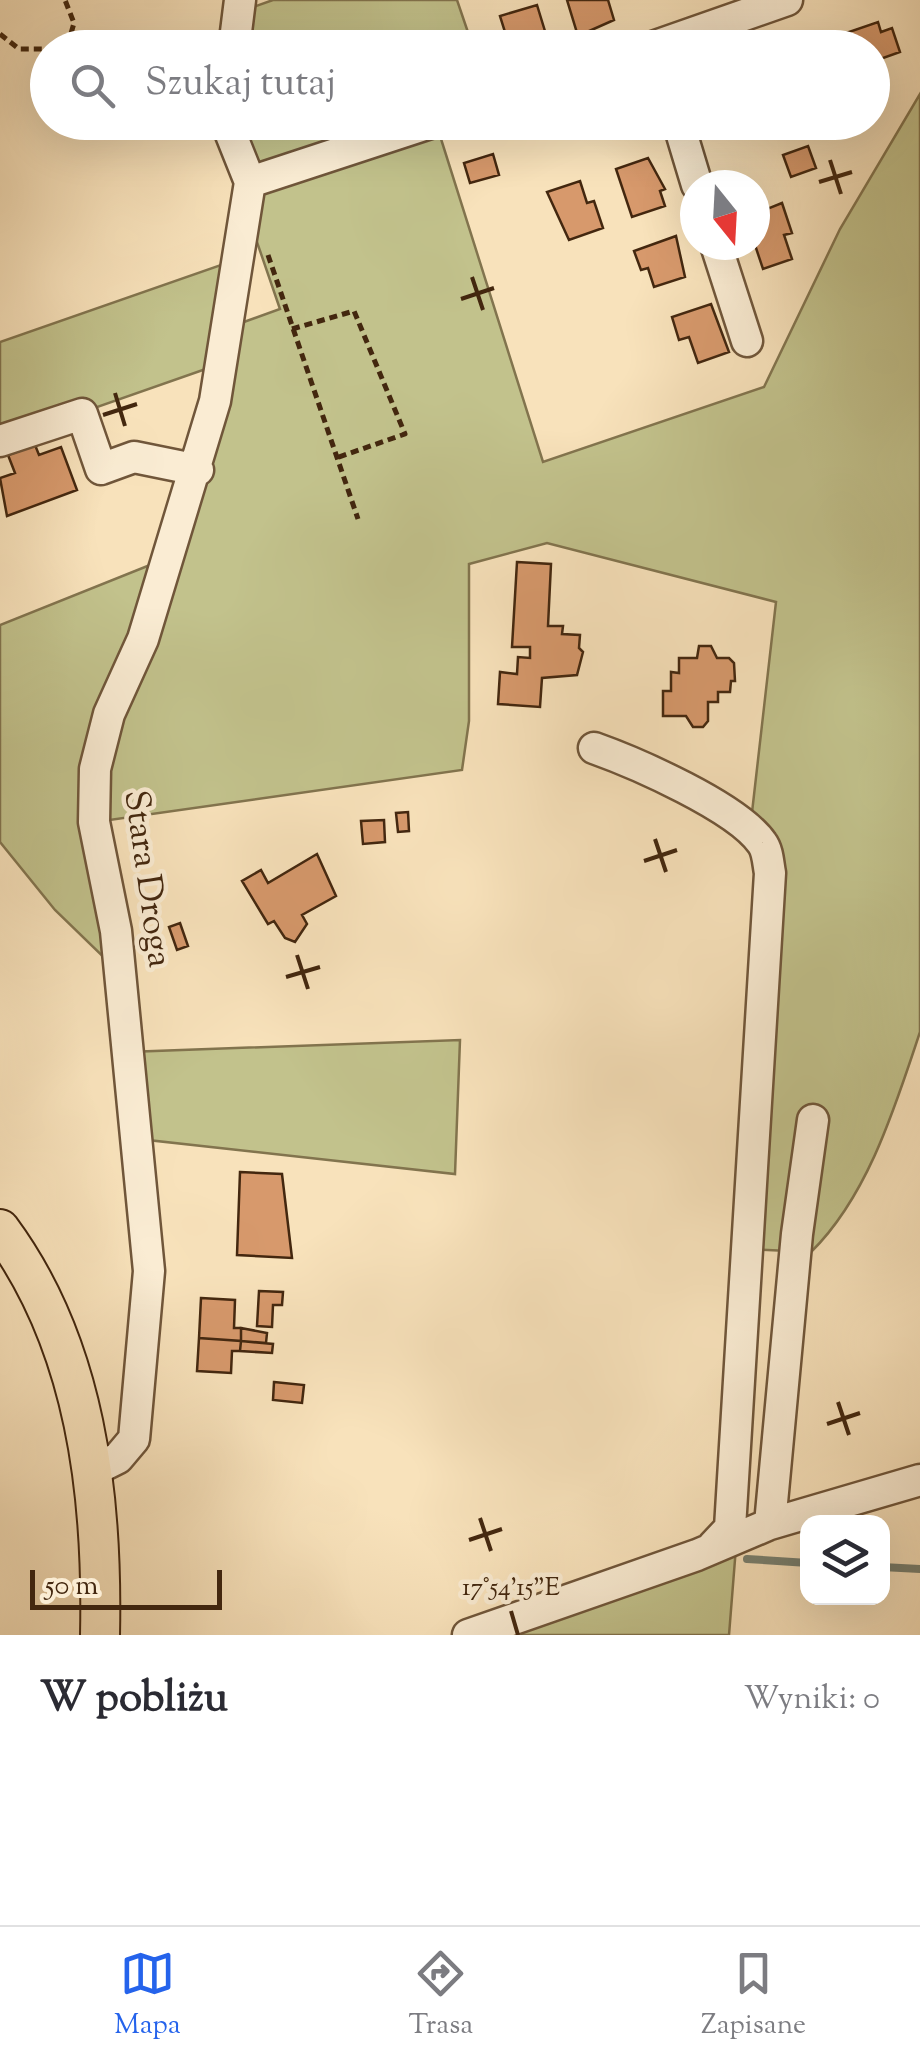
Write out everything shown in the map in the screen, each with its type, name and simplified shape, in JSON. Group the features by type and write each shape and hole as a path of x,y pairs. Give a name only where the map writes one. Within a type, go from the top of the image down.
{"main road":[{"path":"0,1229 32,1282 75,1388 94,1470 102,1572 100,1635"}],"street":[{"path":"236,30 240,0"},
{"path":"701,30 787,0"},
{"path":"233,140 250,182 378,140"},
{"path":"684,140 693,170"},
{"name":"Stara Droga","path":"94,1470 118,1458 134,1438 149,1270 116,930 94,822 95,769 109,714 144,639 198,470 215,402 250,182"},
{"path":"721,260 746,341"},
{"path":"0,440 82,414 101,469 134,458 198,470"},
{"path":"594,748 694,794 750,830 765,846 770,873 730,1528 713,1546"},
{"path":"770,1524 796,1234 813,1120"},
{"path":"468,1635 770,1524 920,1480"}],"path":[{"path":"65,0 74,23 72,30"},
{"path":"0,34 19,50 30,49"},
{"path":"264,246 358,519"},
{"path":"292,330 354,312 405,434 336,458"}],"green space":[{"path":"273,0 457,0 467,30 236,30 239,12"},
{"path":"920,94 920,1032 890,1120 864,1178 849,1205 811,1252 745,1249 770,873 750,830 776,602 547,543 469,564 469,721 462,770 95,822 122,975 55,910 0,842 0,625 170,557 220,364 0,441 0,342 238,259 227,328 280,309 246,210 230,140 441,140 543,462 764,387 840,229"},
{"path":"460,1040 455,1174 139,1139 128,1052"},
{"path":"736,1547 729,1635 468,1635"}],"building":[{"path":"567,0 608,0 614,20 592,30 576,30"},
{"path":"537,5 545,30 504,30 500,16"},
{"path":"878,22 880,30 855,30"},
{"path":"892,28 900,52 890,56 890,30 886,30"},
{"path":"808,146 816,168 791,177 783,155"},
{"path":"493,154 499,175 470,183 464,163"},
{"path":"648,158 665,189 660,191 665,206 632,217 616,169"},
{"path":"580,181 587,203 594,201 603,228 569,240 547,192"},
{"path":"782,203 792,233 784,235 792,259 763,269 760,260 770,260 770,208"},
{"path":"676,236 685,277 654,287 648,268 641,270 634,251"},
{"path":"711,304 729,352 698,363 689,337 679,340 672,317"},
{"path":"35,445 39,455 61,447 77,490 7,516 0,478 15,473 8,455"},
{"path":"517,562 551,564 548,626 563,626 562,634 580,635 579,648 583,652 577,675 542,678 540,707 498,704 500,672 517,674 518,657 530,658 530,647 512,647"},
{"path":"699,646 711,646 717,658 729,658 734,663 735,681 731,681 730,692 718,692 718,702 708,702 708,721 703,727 693,727 686,716 663,716 663,691 671,691 671,672 679,673 679,658 697,658"},
{"path":"408,812 409,831 398,832 396,813"},
{"path":"384,820 385,842 363,844 361,821"},
{"path":"317,854 336,896 302,915 307,924 295,942 285,938 274,921 268,924 242,881 261,870 268,883"},
{"path":"180,923 188,946 177,950 169,927"},
{"path":"240,1172 282,1174 292,1258 237,1255"},
{"path":"259,1291 283,1292 282,1305 273,1305 272,1327 257,1326"},
{"path":"201,1298 235,1300 234,1328 241,1328 241,1341 199,1338"},
{"path":"241,1328 267,1333 266,1343 241,1341"},
{"path":"199,1338 241,1341 240,1351 232,1351 231,1373 197,1371"},
{"path":"241,1341 273,1344 272,1353 240,1351"},
{"path":"274,1382 304,1385 302,1403 273,1400"}],"waterway":[{"path":"747,1559 800,1562"},
{"path":"890,1567 920,1569"}]}
